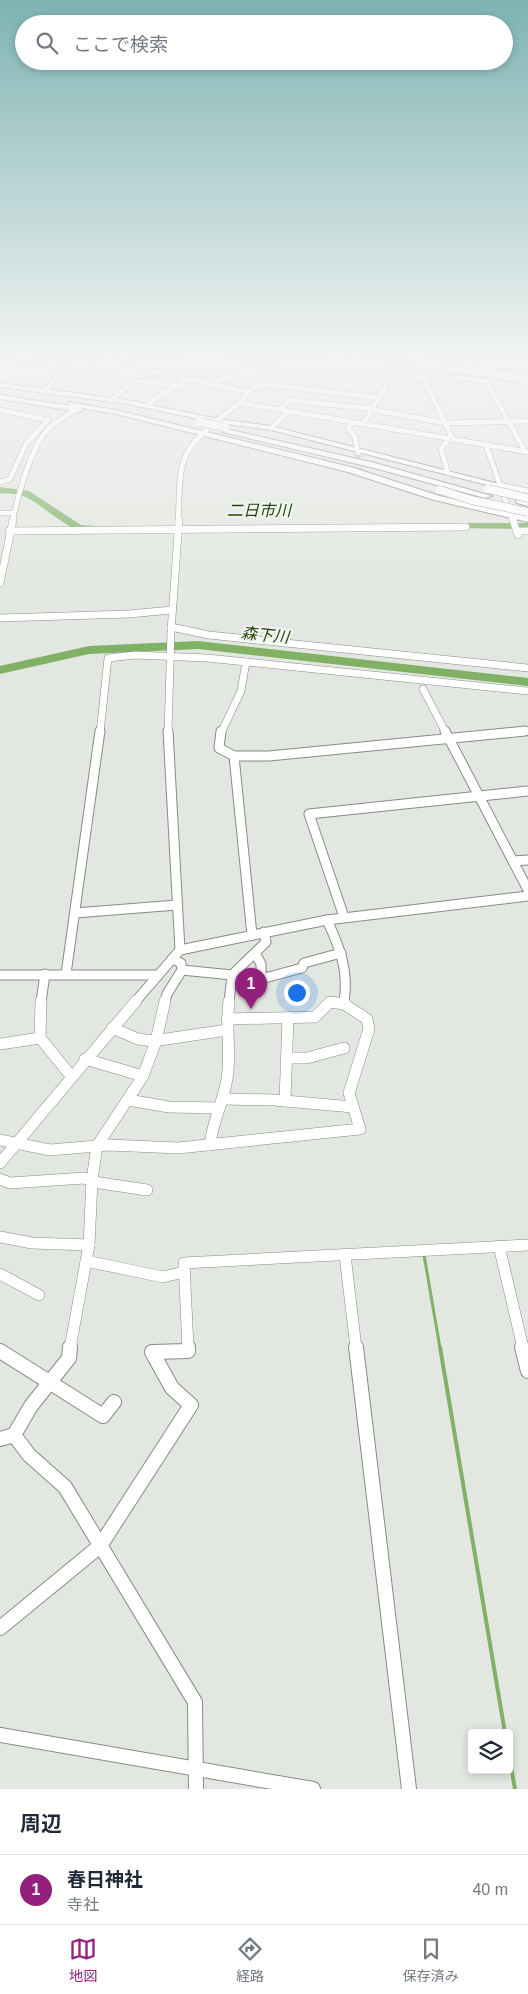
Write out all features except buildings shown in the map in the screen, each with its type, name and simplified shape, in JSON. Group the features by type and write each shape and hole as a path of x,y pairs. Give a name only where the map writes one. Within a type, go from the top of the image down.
{"highway":[{"path":"224,439 361,472 515,526 528,519"},
{"path":"270,439 471,500 526,504"},
{"path":"282,439 385,464 386,466 488,492 526,504"},
{"path":"312,439 357,452 499,485"},
{"path":"281,443 488,492"},
{"path":"259,448 293,453 440,490"}],"street":[{"path":"0,482 10,479 26,444 30,439"},
{"path":"0,583 3,550 18,491 41,439"},
{"path":"0,1440 14,1436 31,1406 69,1358 71,1336 89,1245 92,1180 96,1146 143,1076 156,1041 167,994 182,970 181,963 176,954 177,905 168,732 170,656 182,469 186,454 198,439"},
{"path":"355,439 357,452"},
{"path":"448,473 441,448 450,439"},
{"path":"454,439 527,452"},
{"path":"520,439 527,452"},
{"path":"486,445 515,526 528,531"},
{"path":"499,485 528,491"},
{"path":"0,513 12,512"},
{"path":"9,531 177,528 466,527"},
{"path":"0,618 129,614 172,610"},
{"path":"171,629 208,636 528,668"},
{"path":"66,974 106,691 108,658 135,655 170,656 528,691"},
{"path":"246,662 241,691 221,728 219,748 234,756 269,756 528,731"},
{"path":"423,689 528,890"},
{"path":"234,756 252,935"},
{"path":"344,918 309,814 528,791"},
{"path":"513,862 528,860"},
{"path":"0,1163 85,1059 176,954 264,932 327,920 528,896"},
{"path":"75,913 177,905"},
{"path":"327,920 341,953 348,976 344,1004"},
{"path":"210,1145 212,1124 221,1104 228,1071 227,1030 232,975 240,965 266,942 264,932"},
{"path":"255,953 261,964 261,979 302,968 304,963 341,953"},
{"path":"182,970 232,975"},
{"path":"45,974 39,1012 40,1038 71,1076"},
{"path":"0,975 158,975"},
{"path":"0,1140 50,1150 96,1146 178,1148 360,1129 349,1093 369,1029 368,1019 344,1004 330,1002 315,1017 228,1019"},
{"path":"285,1101 288,1018"},
{"path":"112,1028 141,1040 156,1041 166,1041 214,1030 227,1030"},
{"path":"0,1044 40,1038"},
{"path":"288,1058 307,1058 344,1048"},
{"path":"85,1059 143,1076"},
{"path":"128,1100 169,1108 285,1101 353,1107"},
{"path":"0,1180 10,1182 84,1178 147,1190"},
{"path":"0,1237 32,1244 89,1245"},
{"path":"0,1628 100,1546 191,1404 172,1388 152,1352 188,1352 184,1264 528,1245"},
{"path":"499,1246 528,1371"},
{"path":"345,1255 409,1789"},
{"path":"86,1261 163,1276 184,1272"},
{"path":"0,1274 40,1295"},
{"path":"0,1351 50,1382 66,1396 103,1416 114,1402"},
{"path":"14,1436 29,1455 65,1487 195,1702 196,1789"},
{"path":"0,1736 313,1789"}],"waterway":[{"name":"二日市川","path":"0,490 26,493 79,528 97,529"},
{"name":"二日市川","path":"450,526 528,526"},
{"name":"森下川","path":"0,670 89,650 198,645 528,682"},
{"path":"424,1255 440,1348"},
{"path":"440,1347 504,1729"},
{"path":"512,1774 515,1789"}],"tunnel":[{"path":"358,453 360,471"}],"place":[{"name":"春日神社","path":"251,1009"}]}
